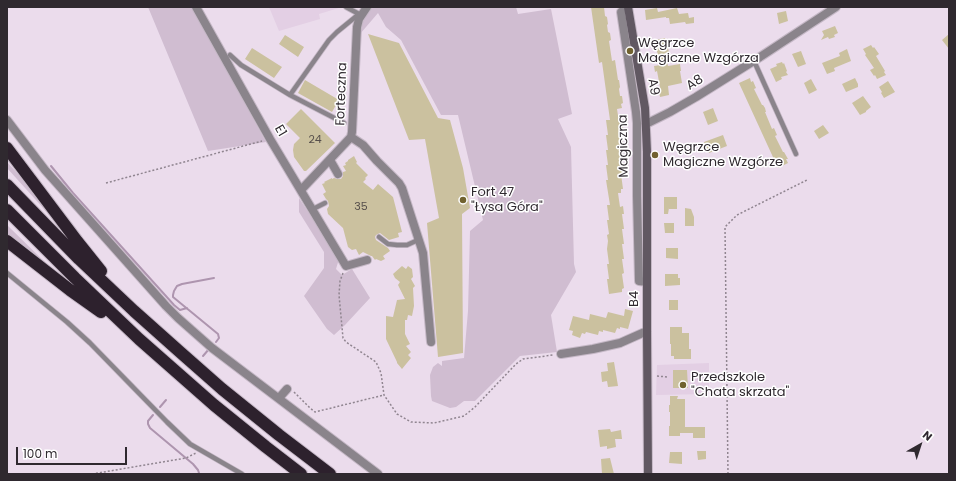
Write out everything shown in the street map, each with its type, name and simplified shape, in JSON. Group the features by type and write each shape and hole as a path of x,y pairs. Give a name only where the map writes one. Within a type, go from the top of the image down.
{"highway":[{"path":"7,148 77,241 134,311"},
{"path":"7,185 79,259 134,311 222,389 330,474"},
{"path":"7,210 139,339 214,405 301,474"},
{"path":"7,241 70,290 139,339"}],"street":[{"name":"E1","path":"196,7 270,139 346,266"},
{"name":"Forteczna","path":"301,190 351,137 356,27 359,19 367,7"},
{"name":"A8","path":"646,124 696,97 836,7"},
{"name":"A9","path":"628,8 643,95 646,124"},
{"name":"Magiczna","path":"628,8 621,12 637,123 639,281 647,282"},
{"path":"212,35 230,55"},
{"path":"7,120 45,170 178,318 212,348 378,474"},
{"path":"344,123 352,128"},
{"name":"B4","path":"646,124 648,152 648,474"},
{"path":"351,137 360,143 399,183 402,188 423,253 431,342"},
{"path":"330,160 338,174"},
{"path":"346,266 368,260"},
{"path":"561,354 620,343 647,331"},
{"path":"279,398 287,389"}],"lane":[{"path":"346,7 359,14"},
{"path":"290,95 329,40 367,7"},
{"path":"230,55 241,65 290,95 344,123"},
{"path":"754,61 796,154"},
{"path":"313,210 325,203"},
{"path":"379,237 388,244 397,246 407,245 418,240"},
{"path":"7,273 67,322 99,352 190,444 242,474"}],"path":[{"path":"106,182 270,139"},
{"path":"728,474 725,227 737,215 807,180"},
{"path":"346,266 340,281 339,295 344,338 346,342 376,362 381,373 384,395 397,414 411,422 434,423 464,416 475,407 516,364 523,359 561,354"},
{"path":"657,376 667,377"},
{"path":"287,389 292,390 315,412 384,395"},
{"path":"92,474 186,458 201,450"}],"shaded area":[{"path":"148,7 192,7 266,142 208,151"},
{"path":"269,7 342,7 319,14 320,19 279,31"},
{"path":"371,7 516,7 518,14 551,9 572,114 558,119 571,147 574,264 576,272 551,315 557,352 520,356 475,401 464,401 456,407 450,408 432,401 430,375 433,367 438,363 442,366 442,361 464,358 468,311 470,231 483,220 458,115 441,115 401,40 386,27 378,13 360,34 361,26"},
{"path":"7,162 30,187 54,220 7,168"},
{"path":"299,198 339,259 336,269 342,275 352,269 370,298 334,335 327,329 304,296 324,268 324,252 299,212"},
{"path":"7,225 57,274 7,235"},
{"name":"Przedszkole \"Chata skrzata\"","path":"709,363 709,394 656,395 657,365"}],"building":[{"path":"591,7 604,7 605,16 607,17 608,32 610,33 611,40 609,41 612,61 615,60 620,87 620,96 622,96 623,103 621,104 622,108 617,109 619,122 622,122 623,129 621,130 623,144 621,145 623,159 621,159 623,174 621,174 623,189 621,189 621,193 618,193 620,207 623,206 624,214 622,214 624,244 622,244 624,259 622,259 624,273 622,274 624,288 622,289 622,292 609,294 607,279 609,279 607,264 609,264 607,235 609,234 607,220 609,220 607,205 610,205 606,180 608,180 606,165 608,165 606,150 608,150 606,135 608,135 606,120 610,120 602,62 599,63"},
{"path":"657,8 658,12 677,8 679,14 688,13 689,18 694,17 694,23 686,24 685,22 670,24 669,18 666,17 646,20 645,10"},
{"path":"786,11 788,21 779,24 777,13"},
{"path":"835,26 838,33 834,35 835,37 829,39 828,37 821,40 824,35 822,31"},
{"path":"368,34 399,43 438,118 450,120 463,168 470,208 462,214 463,353 438,357 427,223 439,218 425,139 409,140"},
{"path":"949,34 949,49 942,40"},
{"path":"285,35 304,47 298,57 279,44"},
{"path":"665,38 669,52 665,53 668,66 680,64 682,83 668,86 669,95 660,97 657,71 655,72 654,66 660,65 654,40"},
{"path":"871,45 879,54 876,56 886,75 877,79 870,70 874,68 865,55 866,54 863,49"},
{"path":"252,48 282,67 274,78 245,59"},
{"path":"847,49 851,61 834,68 835,71 827,74 822,63 840,56 839,53"},
{"path":"801,51 806,64 798,67 792,54"},
{"path":"782,62 783,64 784,63 788,75 781,77 782,79 776,82 770,69 777,66 776,64"},
{"path":"750,78 751,82 753,81 756,88 754,89 762,105 765,108 765,112 772,129 774,128 777,135 775,136 788,159 786,159 788,163 778,168 739,83"},
{"path":"855,78 858,87 846,92 842,84"},
{"path":"811,79 817,90 809,94 804,83"},
{"path":"305,80 339,100 332,112 298,93"},
{"path":"888,81 895,92 884,98 879,87"},
{"path":"863,96 871,107 860,115 852,103"},
{"path":"713,108 718,121 708,125 703,112"},
{"path":"301,109 335,143 306,171 304,171 294,157 294,144 300,138 286,124"},
{"path":"823,125 829,133 819,139 814,131"},
{"path":"723,135 727,146 709,153 704,142"},
{"path":"354,156 357,162 356,163 368,175 363,182 373,190 378,184 393,197 402,232 398,233 399,237 389,240 380,233 376,235 376,240 390,251 383,256 385,259 381,261 375,260 372,256 363,252 359,255 356,249 352,250 348,247 343,228 328,214 328,201 323,194 326,192 322,184 332,178 341,179 343,172 346,171 343,166 346,165 345,163"},
{"path":"664,197 677,197 677,209 669,208 668,214 664,214"},
{"path":"685,208 691,209 694,217 694,226 685,226"},
{"path":"664,223 674,223 674,233 665,233"},
{"path":"666,248 678,248 678,259 666,258"},
{"path":"402,266 406,269 408,266 412,269 413,277 411,279 415,286 413,288 414,306 412,316 408,315 407,320 405,320 405,334 410,344 406,346 411,352 408,355 411,358 402,369 397,363 386,339 386,316 393,317 397,300 405,299 398,285 400,282 393,274"},
{"path":"665,274 678,274 678,278 680,278 680,285 665,286"},
{"path":"669,300 678,300 678,310 669,310"},
{"path":"625,309 633,311 628,329 620,327 620,329 617,328 615,333 603,330 603,332 599,331 598,335 586,332 585,334 582,333 580,338 572,335 573,331 569,330 573,316 589,320 590,314 606,318 608,312 624,316"},
{"path":"670,327 682,327 682,333 689,333 689,349 691,349 691,359 674,359 674,356 671,356"},
{"path":"614,362 618,386 608,387 607,381 602,382 601,372 608,371 607,363"},
{"path":"673,370 687,370 688,388 673,388"},
{"path":"670,396 678,396 677,399 685,399 685,427 705,427 705,438 693,438 693,433 680,433 680,436 669,436"},
{"path":"610,429 611,432 621,430 622,439 615,439 616,447 607,449 607,446 600,447 598,430"},
{"path":"697,451 706,451 706,459 698,460"},
{"path":"670,452 682,452 682,464 669,463"},
{"path":"610,458 614,474 602,474 601,459"}],"waterway":[{"path":"51,166 73,193 174,305 180,310 187,308"},
{"path":"214,278 177,286 173,297 218,334 219,338 216,342"},
{"path":"203,356 209,349"},
{"path":"160,407 166,400"},
{"path":"153,415 148,421 150,428 193,464 198,470 198,474"}],"place":[{"name":"Węgrzce Magiczne Wzgórza","path":"630,51"},
{"name":"Węgrzce Magiczne Wzgórze","path":"655,155"},
{"name":"Fort 47 \"Łysa Góra\"","path":"463,200"},
{"name":"Przedszkole \"Chata skrzata\"","path":"683,385"}]}
